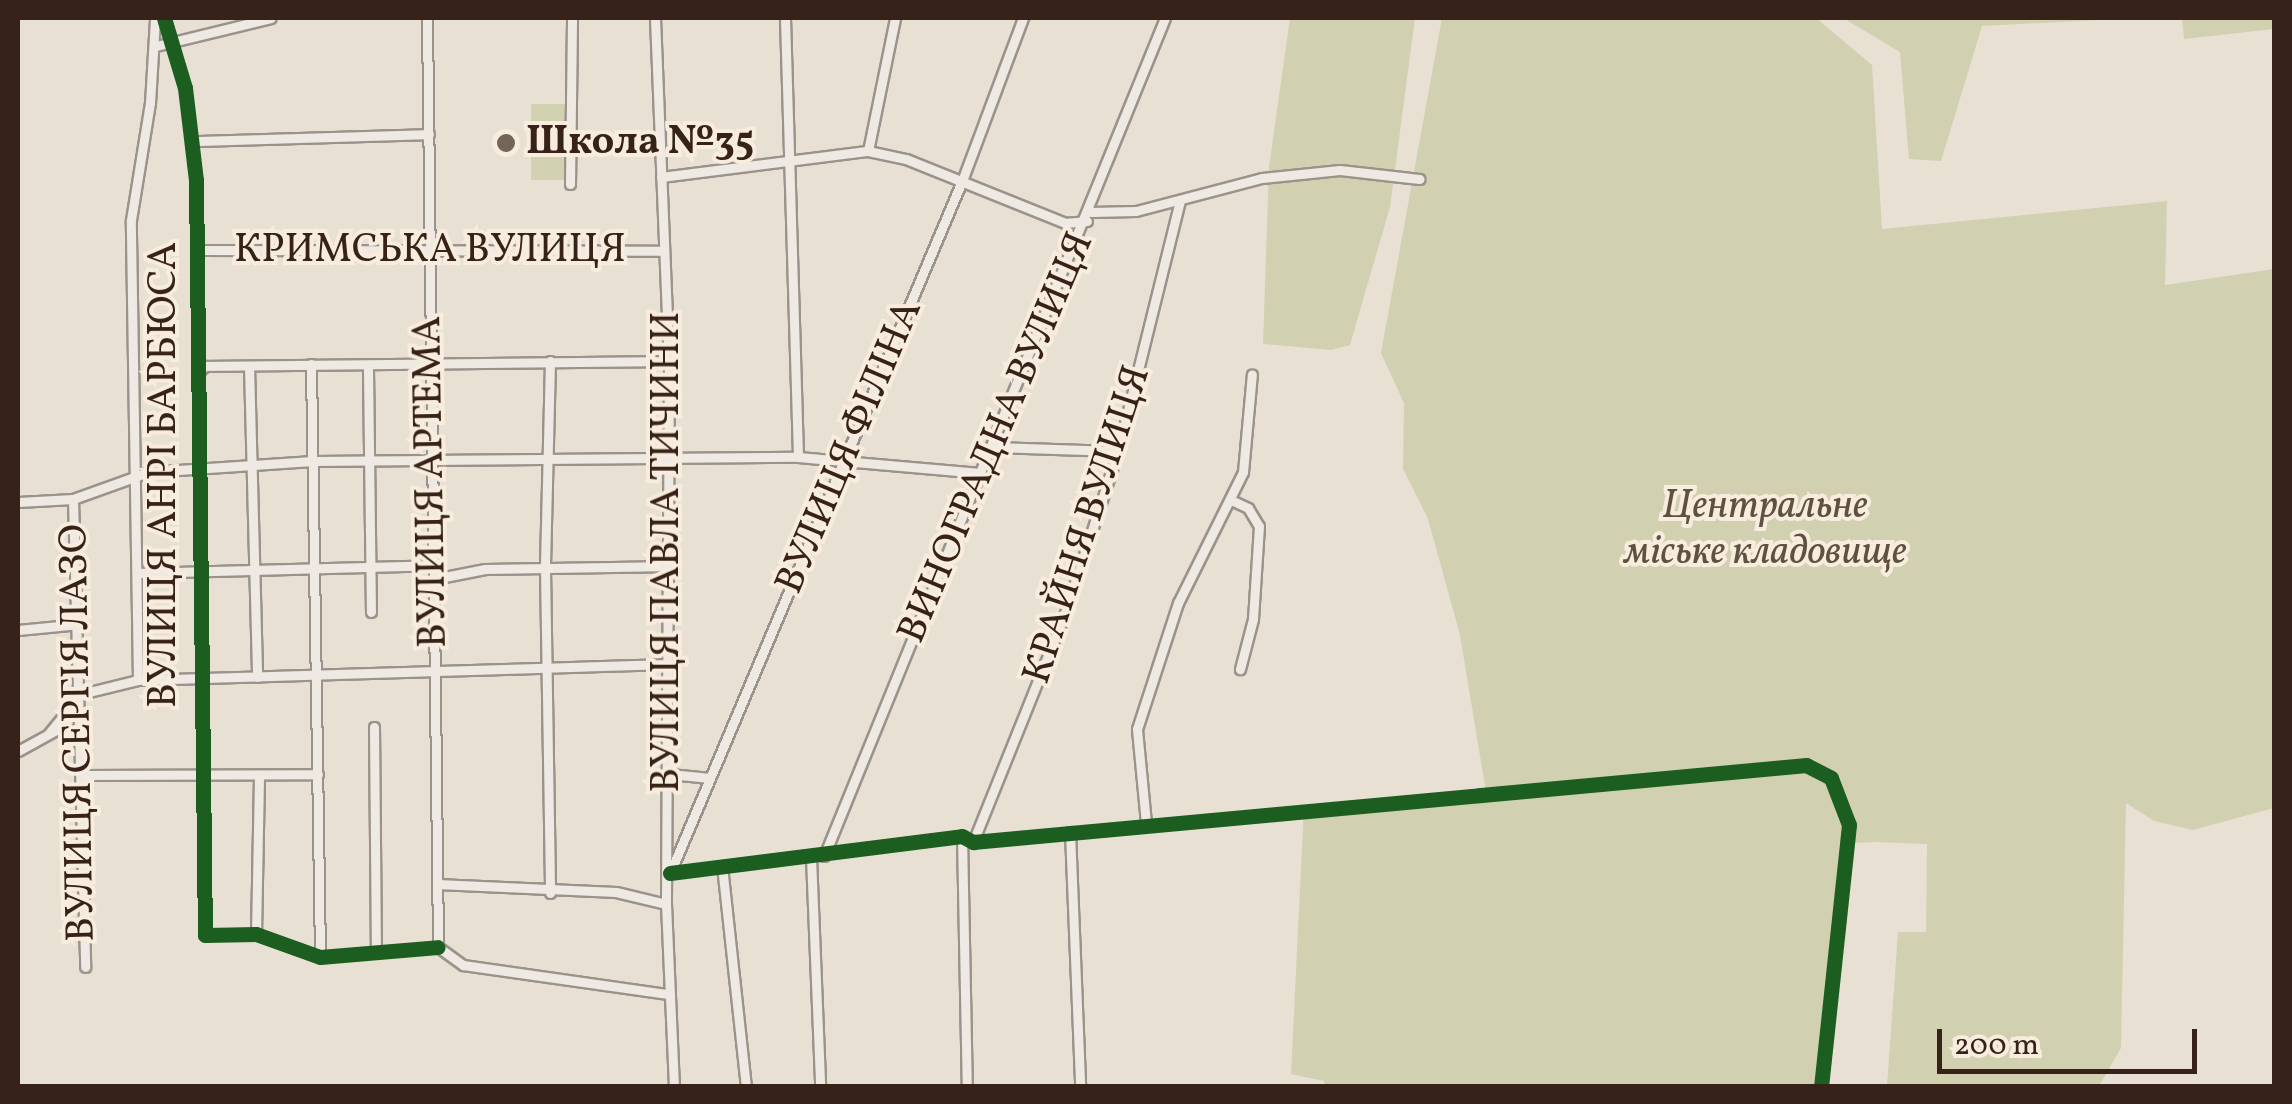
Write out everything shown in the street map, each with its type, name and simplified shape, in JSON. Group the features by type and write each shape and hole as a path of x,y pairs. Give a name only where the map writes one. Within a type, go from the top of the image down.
{"street":[{"name":"ВУЛИЦЯ СЕРГІЯ ЛАЗО","path":"138,680 133,187 156,46 155,18"},
{"name":"ВУЛИЦЯ АНРІ БАРБЮСА","path":"164,18 194,141 197,678 205,935 256,934"},
{"path":"156,46 271,18"},
{"name":"ВУЛИЦЯ АРТЕМА","path":"427,18 438,947"},
{"path":"570,184 572,18"},
{"name":"ВУЛИЦЯ ПАВЛА ТИЧИНИ","path":"655,18 669,361 672,566 670,873 666,904 674,1086"},
{"path":"785,18 798,456"},
{"path":"868,151 895,18"},
{"name":"ВУЛИЦЯ ФІЛІНА","path":"670,873 962,181 1023,18"},
{"name":"ВИНОГРАДНА ВУЛИЦЯ","path":"824,856 1089,216 1165,18"},
{"path":"194,141 429,134"},
{"path":"661,177 868,151 962,181 1065,223 1180,201 1262,178 1340,170 1419,179"},
{"name":"КРАЙНЯ ВУЛИЦЯ","path":"973,842 1065,613 1118,451 1180,201"},
{"name":"КРИМСЬКА ВУЛИЦЯ","path":"197,250 664,251"},
{"path":"550,361 545,568 550,893"},
{"path":"198,373 205,366 311,364 368,368 430,362 669,361"},
{"path":"311,364 320,957"},
{"path":"249,366 256,678"},
{"path":"368,368 371,612"},
{"path":"1146,823 1136,729 1178,602 1220,510 1231,500 1243,472 1252,374"},
{"path":"991,447 1118,451"},
{"path":"18,502 73,499 133,476 313,460 369,464 546,459 670,462 798,456 980,473"},
{"name":"ВУЛИЦЯ СЕРГІЯ ЛАЗО","path":"73,499 82,694 85,967"},
{"path":"1231,500 1248,508 1259,526 1253,619 1240,669"},
{"path":"137,573 256,565 434,565"},
{"path":"434,579 485,568 672,566"},
{"path":"18,630 80,624"},
{"path":"49,733 82,694 138,680 670,664"},
{"path":"374,726 376,950"},
{"path":"18,751 49,733 67,728 82,732"},
{"path":"670,873 962,836 973,842 1772,765 1821,770 1840,793 1849,843 1821,1086"},
{"path":"83,775 318,774"},
{"path":"670,774 710,778"},
{"path":"258,776 256,934 320,957 438,947 463,965 668,994"},
{"path":"1070,832 1080,1086"},
{"path":"962,836 966,1086"},
{"path":"811,857 820,1086"},
{"path":"722,866 746,1086"},
{"path":"437,884 550,893 616,892 666,904"}],"green space":[{"path":"1290,18 1415,18 1390,207 1350,345 1331,350 1263,344 1269,167"},
{"name":"Центральне міське кладовище","path":"1442,18 1816,18 1872,65 1882,229 2167,201 2165,285 2274,269 2274,808 2193,830 2154,821 2126,803 2121,1048 2099,1086 1887,1086 1898,932 1926,932 1927,844 1876,842 1849,843 1821,1086 1325,1086 1324,1081 1291,1074 1304,807 1486,792 1460,635 1428,519 1403,469 1404,403 1381,353"},
{"path":"1843,18 2137,18 1982,26 1941,161 1909,159 1900,52"},
{"path":"2182,18 2274,18 2274,29 2184,39"},
{"path":"531,104 565,104 565,180 531,180"}],"cycle path":[{"path":"164,18 185,88 196,180 205,935 256,934 320,957 438,947"},
{"path":"670,873 962,836 973,842 1806,765 1831,778 1849,825 1821,1086"}],"place":[{"name":"Школа №35","path":"506,143"}]}
